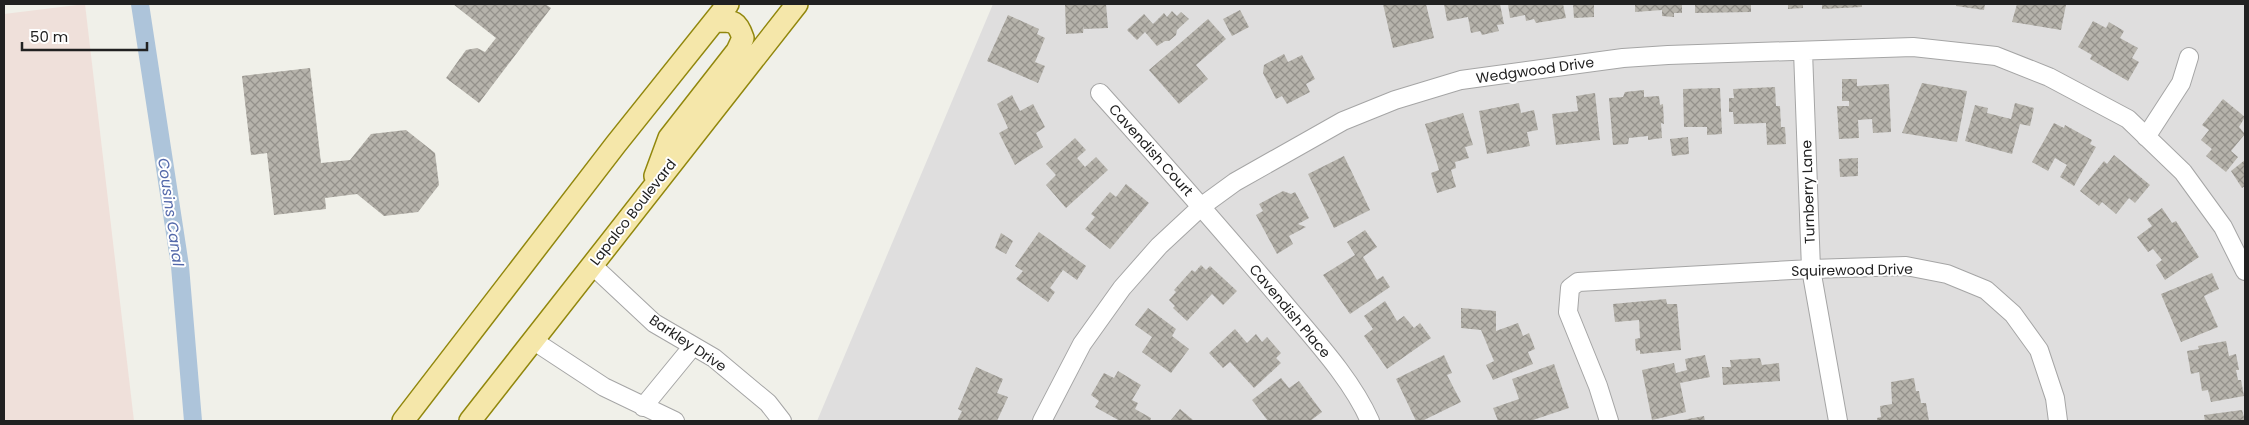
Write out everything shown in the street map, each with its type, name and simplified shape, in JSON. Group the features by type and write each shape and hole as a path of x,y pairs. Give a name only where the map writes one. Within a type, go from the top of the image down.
{"main road":[{"path":"403,421 728,4"},
{"name":"Lapalco Boulevard","path":"470,421 649,193 791,6"},
{"path":"649,193 669,138 737,51 743,38 739,27 731,20 715,21"}],"street":[{"name":"Wedgwood Drive","path":"1042,421 1082,344 1122,288 1159,246 1202,206 1235,182 1343,121 1395,100 1461,80 1623,58 1913,47 1996,56 2050,77 2128,119 2183,172 2223,227 2245,271"},
{"name":"Turnberry Lane","path":"1803,51 1811,269 1838,421"},
{"path":"2146,137 2181,84 2189,57"},
{"name":"Cavendish Court","path":"1100,93 1202,206"},
{"name":"Cavendish Place","path":"1202,206 1327,356 1364,409 1370,421"},
{"name":"Barkley Drive","path":"592,265 654,323 714,358 760,396 782,421"},
{"name":"Squirewood Drive","path":"1609,421 1598,386 1568,312 1570,288 1578,282 1811,269 1906,266 1947,274 1986,290 2013,314 2039,350 2055,398 2058,421"},
{"path":"534,341 604,387 642,407 675,421"},
{"path":"642,407 693,346"}],"shaded area":[{"path":"85,4 134,421 4,421 4,14"},
{"path":"993,4 2245,4 2245,421 817,421"}],"building":[{"path":"453,4 545,4 551,8 479,103 446,78 466,50 477,48 485,52 496,38"},
{"path":"1065,4 1106,4 1108,28 1084,29 1084,25 1083,33 1066,34"},
{"path":"1383,4 1426,4 1434,38 1393,48"},
{"path":"1444,4 1500,4 1504,24 1497,25 1499,31 1482,35 1480,31 1471,33 1468,17 1447,21"},
{"path":"1508,4 1563,4 1566,18 1536,23 1534,19 1526,21 1525,15 1510,18"},
{"path":"1573,4 1594,4 1594,17 1574,18"},
{"path":"1635,4 1682,4 1682,13 1674,13 1674,17 1662,16 1662,10 1635,12"},
{"path":"1695,4 1751,4 1751,12 1695,13"},
{"path":"1788,4 1803,4 1803,8 1788,9"},
{"path":"1822,4 1862,4 1862,7 1822,9"},
{"path":"1957,4 1985,4 1984,10 1956,6"},
{"path":"2017,4 2066,5 2061,30 2012,22"},
{"path":"1240,10 1249,27 1232,36 1223,19"},
{"path":"1172,11 1177,16 1181,12 1189,19 1169,41 1165,41 1157,46 1145,32 1137,40 1127,30 1144,14 1153,24 1164,13 1167,17"},
{"path":"1008,15 1039,29 1037,34 1045,38 1035,62 1045,66 1038,83 987,61"},
{"path":"1208,19 1226,39 1196,65 1208,79 1179,104 1149,70"},
{"path":"2093,21 2106,28 2109,22 2124,31 2120,38 2138,48 2132,58 2139,62 2128,81 2090,59 2092,55 2078,47"},
{"path":"1284,54 1288,62 1302,55 1315,79 1306,84 1310,92 1287,104 1282,96 1276,99 1263,73 1264,65"},
{"path":"310,68 321,163 350,160 371,134 406,130 435,153 439,185 418,212 384,216 357,194 325,198 326,209 274,215 267,153 251,155 242,76"},
{"path":"1842,79 1857,79 1857,86 1889,84 1891,132 1873,133 1872,119 1858,120 1859,138 1839,139 1837,106 1849,106 1849,101 1842,101"},
{"path":"1922,83 1967,91 1957,142 1902,133"},
{"path":"1775,87 1776,106 1780,106 1781,127 1785,127 1786,144 1767,145 1766,123 1734,124 1733,112 1729,112 1729,98 1734,98 1733,89"},
{"path":"1720,88 1722,134 1707,135 1707,127 1684,127 1683,89"},
{"path":"1644,90 1644,97 1659,96 1660,105 1663,104 1664,124 1661,123 1662,138 1648,140 1648,136 1629,138 1628,144 1613,145 1609,98 1623,97 1625,92"},
{"path":"1595,93 1600,140 1556,145 1552,114 1578,111 1576,96"},
{"path":"1012,95 1020,111 1033,104 1045,127 1036,133 1043,147 1015,165 999,133 1008,128 997,104"},
{"path":"2223,99 2245,117 2239,127 2245,134 2231,151 2238,157 2226,172 2206,156 2212,149 2201,140 2209,130 2202,125"},
{"path":"1519,103 1521,113 1534,110 1538,130 1527,132 1530,146 1487,154 1479,111"},
{"path":"2015,103 2034,108 2030,126 2020,124 2012,154 1965,141 1975,105 1988,108 1987,113 2011,119"},
{"path":"1463,113 1473,145 1465,147 1469,158 1455,162 1456,168 1451,170 1456,187 1437,193 1431,173 1439,170 1425,124"},
{"path":"2054,123 2064,128 2065,125 2092,140 2090,144 2096,147 2074,186 2060,177 2067,165 2055,158 2048,171 2032,162"},
{"path":"1688,137 1689,154 1672,156 1670,139"},
{"path":"1075,138 1086,150 1077,158 1085,167 1096,157 1108,170 1066,208 1046,185 1056,175 1046,164"},
{"path":"2114,155 2150,185 2135,203 2129,198 2116,214 2102,202 2099,206 2080,191 2104,161 2107,164"},
{"path":"1344,156 1370,210 1334,228 1308,174"},
{"path":"1858,158 1858,176 1840,177 1839,159"},
{"path":"2245,160 2245,186 2242,188 2231,171"},
{"path":"1126,184 1149,203 1110,249 1085,229 1095,217 1091,214 1110,192 1116,197"},
{"path":"1283,191 1291,194 1295,192 1309,218 1298,224 1306,227 1289,236 1293,244 1277,254 1256,215 1263,211 1259,204"},
{"path":"2162,208 2172,223 2176,221 2199,257 2165,280 2156,265 2162,260 2153,249 2148,252 2137,237 2152,226 2147,219"},
{"path":"1365,230 1377,247 1363,257 1377,280 1383,276 1390,287 1350,314 1323,275 1355,255 1347,242"},
{"path":"1039,232 1086,266 1077,280 1063,270 1050,288 1055,292 1048,302 1016,279 1023,271 1015,266"},
{"path":"1001,233 1013,241 1006,254 995,248"},
{"path":"1201,265 1206,270 1210,266 1237,291 1223,305 1212,294 1187,321 1173,308 1175,306 1169,300 1176,292 1174,290 1192,270 1195,272"},
{"path":"2212,273 2219,289 2204,296 2218,327 2181,342 2161,294"},
{"path":"1666,299 1667,304 1677,304 1681,350 1640,354 1640,350 1636,351 1635,339 1640,338 1639,320 1615,322 1613,304"},
{"path":"1385,301 1397,321 1404,316 1414,328 1420,323 1431,338 1387,369 1364,336 1373,329 1364,316"},
{"path":"1148,308 1176,329 1172,336 1189,349 1171,373 1142,352 1152,337 1135,325"},
{"path":"1461,308 1496,311 1496,331 1518,323 1523,336 1529,333 1535,349 1528,352 1533,364 1493,380 1486,365 1494,361 1481,330 1461,328"},
{"path":"1235,329 1247,343 1256,334 1262,342 1267,337 1281,353 1276,358 1281,363 1254,388 1230,362 1223,368 1209,353"},
{"path":"2226,341 2229,356 2236,354 2239,370 2236,370 2238,380 2241,380 2244,396 2211,402 2208,390 2202,391 2199,372 2191,374 2187,351 2199,349 2198,346"},
{"path":"1444,355 1452,373 1447,375 1461,402 1422,421 1416,421 1396,379"},
{"path":"1705,355 1710,377 1680,383 1686,412 1652,420 1642,370 1674,363 1676,373 1687,370 1685,359"},
{"path":"1760,358 1762,365 1779,363 1780,381 1723,385 1722,367 1731,367 1730,360"},
{"path":"1554,364 1569,408 1530,421 1498,421 1493,408 1519,399 1512,379"},
{"path":"976,367 1003,379 997,393 1008,397 997,421 957,421 962,411 958,409"},
{"path":"1118,371 1141,385 1132,400 1138,403 1135,409 1151,418 1150,421 1120,421 1095,407 1099,401 1091,395 1104,373 1114,378"},
{"path":"1281,378 1289,388 1299,381 1322,412 1310,421 1268,421 1252,400"},
{"path":"1914,378 1916,391 1919,391 1921,403 1926,403 1929,421 1877,421 1877,418 1881,417 1880,406 1892,404 1891,382"},
{"path":"1180,409 1193,420 1170,421"},
{"path":"2242,410 2245,421 2205,421 2204,415"},
{"path":"1704,416 1705,421 1683,421 1683,420"}],"waterway":[{"name":"Cousins Canal","path":"140,4 180,266 193,421"}]}
